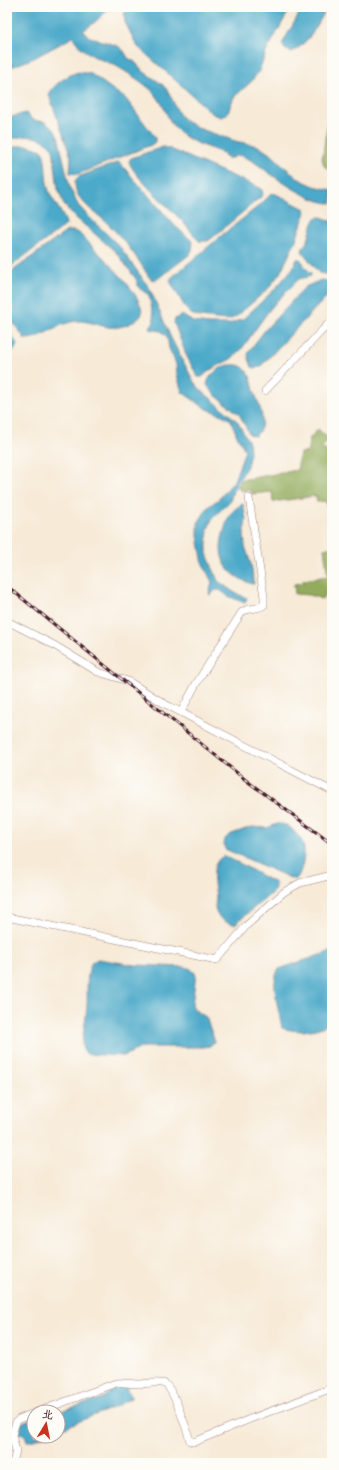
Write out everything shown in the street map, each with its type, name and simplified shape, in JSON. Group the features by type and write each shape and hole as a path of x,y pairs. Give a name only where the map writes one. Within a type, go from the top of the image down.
{"street":[{"path":"265,391 332,320"},
{"path":"181,712 196,684 242,612 248,609 260,608 264,605 249,498"},
{"path":"7,621 98,672 128,681 160,701 332,791"},
{"path":"7,917 217,960 247,925 284,892 300,883 332,875"},
{"path":"57,1404 116,1383 162,1383 167,1385 177,1404 190,1441 194,1442 250,1418 332,1388"},
{"path":"13,1463 16,1451 12,1434 19,1418 26,1415"}],"green space":[{"path":"332,99 332,173 324,166 322,158"},
{"path":"318,429 329,439 322,447 330,454 332,452 332,522 329,522 326,501 317,502 316,496 273,502 272,492 251,494 251,490 241,491 238,487 241,480 297,470 300,453 309,452 309,439"},
{"path":"332,547 332,583 322,599 309,595 295,594 294,584 303,583 303,580 328,576 324,549"}],"water":[{"path":"7,7 111,7 83,31 90,37 118,46 124,51 128,58 135,62 144,72 162,84 168,91 178,112 184,120 198,128 235,141 258,146 273,156 297,178 314,186 332,190 332,203 316,200 297,191 245,157 238,155 232,158 227,158 223,153 198,144 187,138 174,127 157,97 149,88 116,66 84,50 73,37 34,58 7,69"},
{"path":"127,7 291,7 266,52 259,71 251,82 234,97 227,114 221,117 213,114 137,46 125,22 124,15"},
{"path":"303,7 327,7 308,39 297,49 291,52 285,49 282,44"},
{"path":"79,72 91,74 126,99 155,137 155,142 151,145 78,174 70,173 71,157 49,95 61,80"},
{"path":"26,113 33,120 45,122 54,129 58,136 70,188 78,205 120,247 150,289 171,338 194,382 201,390 237,421 249,442 250,453 247,466 233,491 230,501 212,519 208,529 207,543 207,554 218,581 235,593 247,598 245,603 228,596 220,590 215,590 211,595 209,594 212,582 203,564 198,536 198,523 208,507 220,498 234,481 245,450 237,436 231,420 205,408 182,392 177,375 176,364 169,348 167,337 161,331 150,329 151,325 154,323 149,295 139,288 136,279 116,252 75,217 64,205 58,189 53,149 49,144 38,138 26,136 7,141 7,118"},
{"path":"17,146 30,146 42,150 45,160 49,191 66,222 66,225 7,269 7,150"},
{"path":"163,147 258,187 262,190 263,195 208,241 199,241 183,222 144,183 131,167 129,161 131,158"},
{"path":"119,162 175,226 193,242 192,250 189,255 156,280 149,277 125,242 107,223 83,202 76,190 75,181 78,177"},
{"path":"272,193 305,209 306,212 294,245 280,273 268,289 237,316 231,319 226,320 200,317 191,314 186,309 170,281 171,278 261,204"},
{"path":"321,217 332,221 332,275 319,273 302,251 308,240 314,221 316,218"},
{"path":"67,231 79,233 126,282 135,294 142,314 136,321 123,326 110,327 77,321 63,324 37,337 25,339 7,314 7,275"},
{"path":"297,259 302,261 311,273 311,276 299,279 276,302 241,350 231,359 210,370 202,377 198,377 187,357 174,323 175,319 182,315 193,322 229,324 243,319 276,288 293,268"},
{"path":"321,280 328,281 332,284 332,291 260,367 252,367 248,356 249,351 265,330 305,287"},
{"path":"7,329 17,344 15,349 7,354"},
{"path":"229,365 242,367 251,378 262,414 261,426 255,436 250,435 239,414 215,395 207,385 208,381 215,372"},
{"path":"243,504 246,519 244,533 245,546 251,564 254,584 242,580 235,575 224,563 222,555 222,538 228,520 233,511"},
{"path":"277,824 284,824 288,826 298,836 303,844 303,863 300,873 295,880 225,849 225,839 229,835 251,827 267,828"},
{"path":"224,856 275,883 274,891 235,924 222,920 217,915 215,908 216,896 214,868 219,859"},
{"path":"332,951 332,1021 327,1025 315,1029 302,1031 282,1028 275,989 276,975 279,969"},
{"path":"98,959 135,965 185,967 191,969 196,974 192,1005 195,1010 206,1017 214,1042 210,1046 203,1047 143,1047 124,1056 87,1054 83,1050 82,1044 87,1006 88,972 92,962"},
{"path":"119,1385 127,1386 127,1391 131,1395 131,1398 117,1406 66,1427 66,1410 103,1398"},
{"path":"26,1421 26,1438 25,1435 18,1432 19,1426 22,1422"}],"railway":[{"path":"7,586 247,781 332,844"}]}
